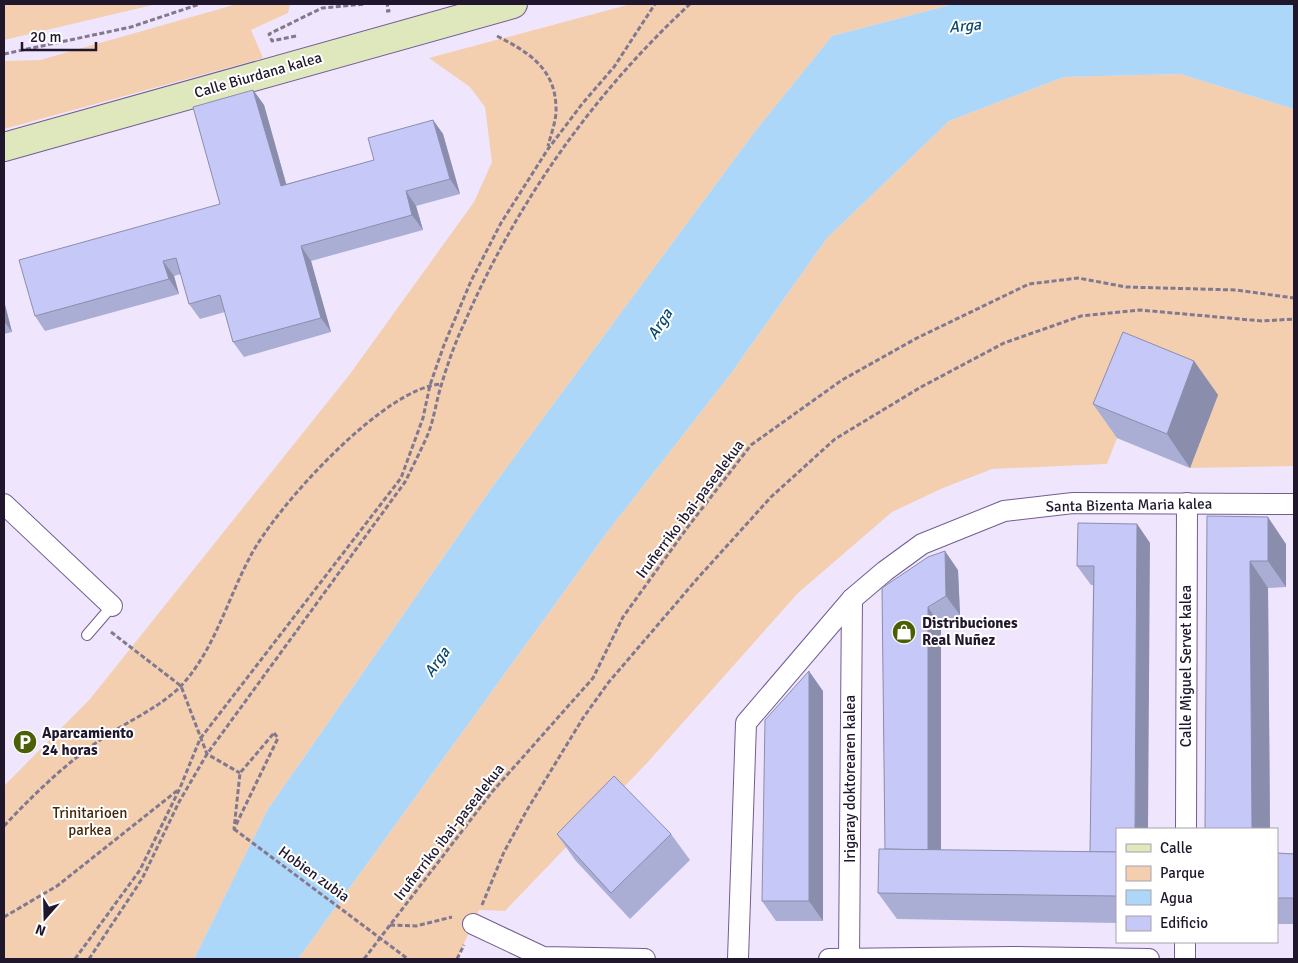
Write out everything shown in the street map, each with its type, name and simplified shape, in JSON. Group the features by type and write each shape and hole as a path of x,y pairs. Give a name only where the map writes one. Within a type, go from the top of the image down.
{"street":[{"name":"Calle Biurdana kalea","path":"4,147 513,4"},
{"name":"Santa Bizenta Maria kalea","path":"738,959 746,723 852,599 885,571 922,544 1004,511 1073,503 1294,504"},
{"name":"Calle Miguel Servet kalea","path":"1186,828 1187,503"},
{"path":"4,504 112,606"},
{"name":"Irigaray doktorearen kalea","path":"849,959 852,599"},
{"path":"476,917 543,957 645,959"},
{"path":"1185,943 1185,959"},
{"path":"829,959 1011,957 1149,959"}],"lane":[{"path":"86,635 112,606"}],"path":[{"path":"4,54 131,26 200,4"},
{"path":"297,35 272,41 269,34 321,6 365,4"},
{"path":"75,959 140,870 180,788 200,739 401,478 423,418 430,385 444,344 471,281 501,223 548,149 582,104 614,67 655,4"},
{"path":"89,959 142,879 179,802 207,754 405,482 428,433 442,384 462,327 490,267 521,211 554,158 615,80 690,4"},
{"path":"496,36 535,58 542,64 552,82 557,108 548,149"},
{"name":"Iruñerriko ibai-pasealekua","path":"364,959 492,792 593,678 623,617 687,528 751,445 842,380 917,338 1029,284 1078,278 1126,287 1236,290 1294,298"},
{"path":"457,959 504,852 527,810 583,718 608,683 697,579 771,497 836,439 921,387 1004,343 1080,316 1140,310 1262,321 1294,320"},
{"path":"4,826 38,791 102,739 166,698 181,686 214,640 223,614 250,555 278,515 331,454 390,405 430,385 442,384"},
{"path":"130,649 181,686 207,754 240,773"},
{"path":"274,733 278,738 234,829 240,773 274,733"},
{"path":"4,917 57,886 180,788"},
{"name":"Hobien zubia","path":"234,829 408,959"},
{"path":"390,925 416,926 476,917"}],"green space":[{"path":"4,4 157,4 4,40"},
{"path":"237,4 290,4 288,13 251,30 263,58 4,129 4,61 40,60"},
{"name":"Trinitarioen parkea","path":"631,4 954,4 832,36 753,134 493,486 268,809 194,959 4,959 4,786 90,699 350,374 474,202 492,162 485,107 470,87 429,58"},
{"path":"1180,74 1294,109 1294,466 1190,468 1117,438 1107,464 992,469 943,488 892,512 798,593 647,763 505,911 479,910 457,959 298,959 608,531 732,372 827,238 949,121 1064,77"}],"water":[{"name":"Arga","path":"954,4 1294,4 1294,109 1180,74 1064,77 949,121 827,238 732,372 608,531 298,959 194,959 268,809 493,486 753,134 832,36"}],"building":[{"path":"253,90 281,186 374,160 368,138 433,120 450,179 406,191 412,215 301,246 321,318 233,342 220,295 189,304 176,258 163,261 169,279 35,316 19,260 220,204 193,107"},
{"path":"1123,332 1194,361 1167,434 1093,404"},
{"path":"1207,516 1268,517 1268,561 1250,561 1252,828 1205,828"},
{"path":"1078,523 1137,524 1135,828 1116,828 1116,852 1090,852 1094,566 1077,566"},
{"path":"945,551 946,596 928,607 928,850 885,849 882,588 928,557"},
{"path":"809,671 809,901 762,901 765,720"},
{"path":"614,776 671,834 611,893 557,834"},
{"path":"879,849 1116,852 1116,896 878,893"},
{"path":"1278,853 1294,854 1294,898 1278,898"}],"place":[{"name":"Distribuciones Real Nuñez","path":"904,632"},
{"name":"Aparcamiento 24 horas","path":"25,742"}]}
